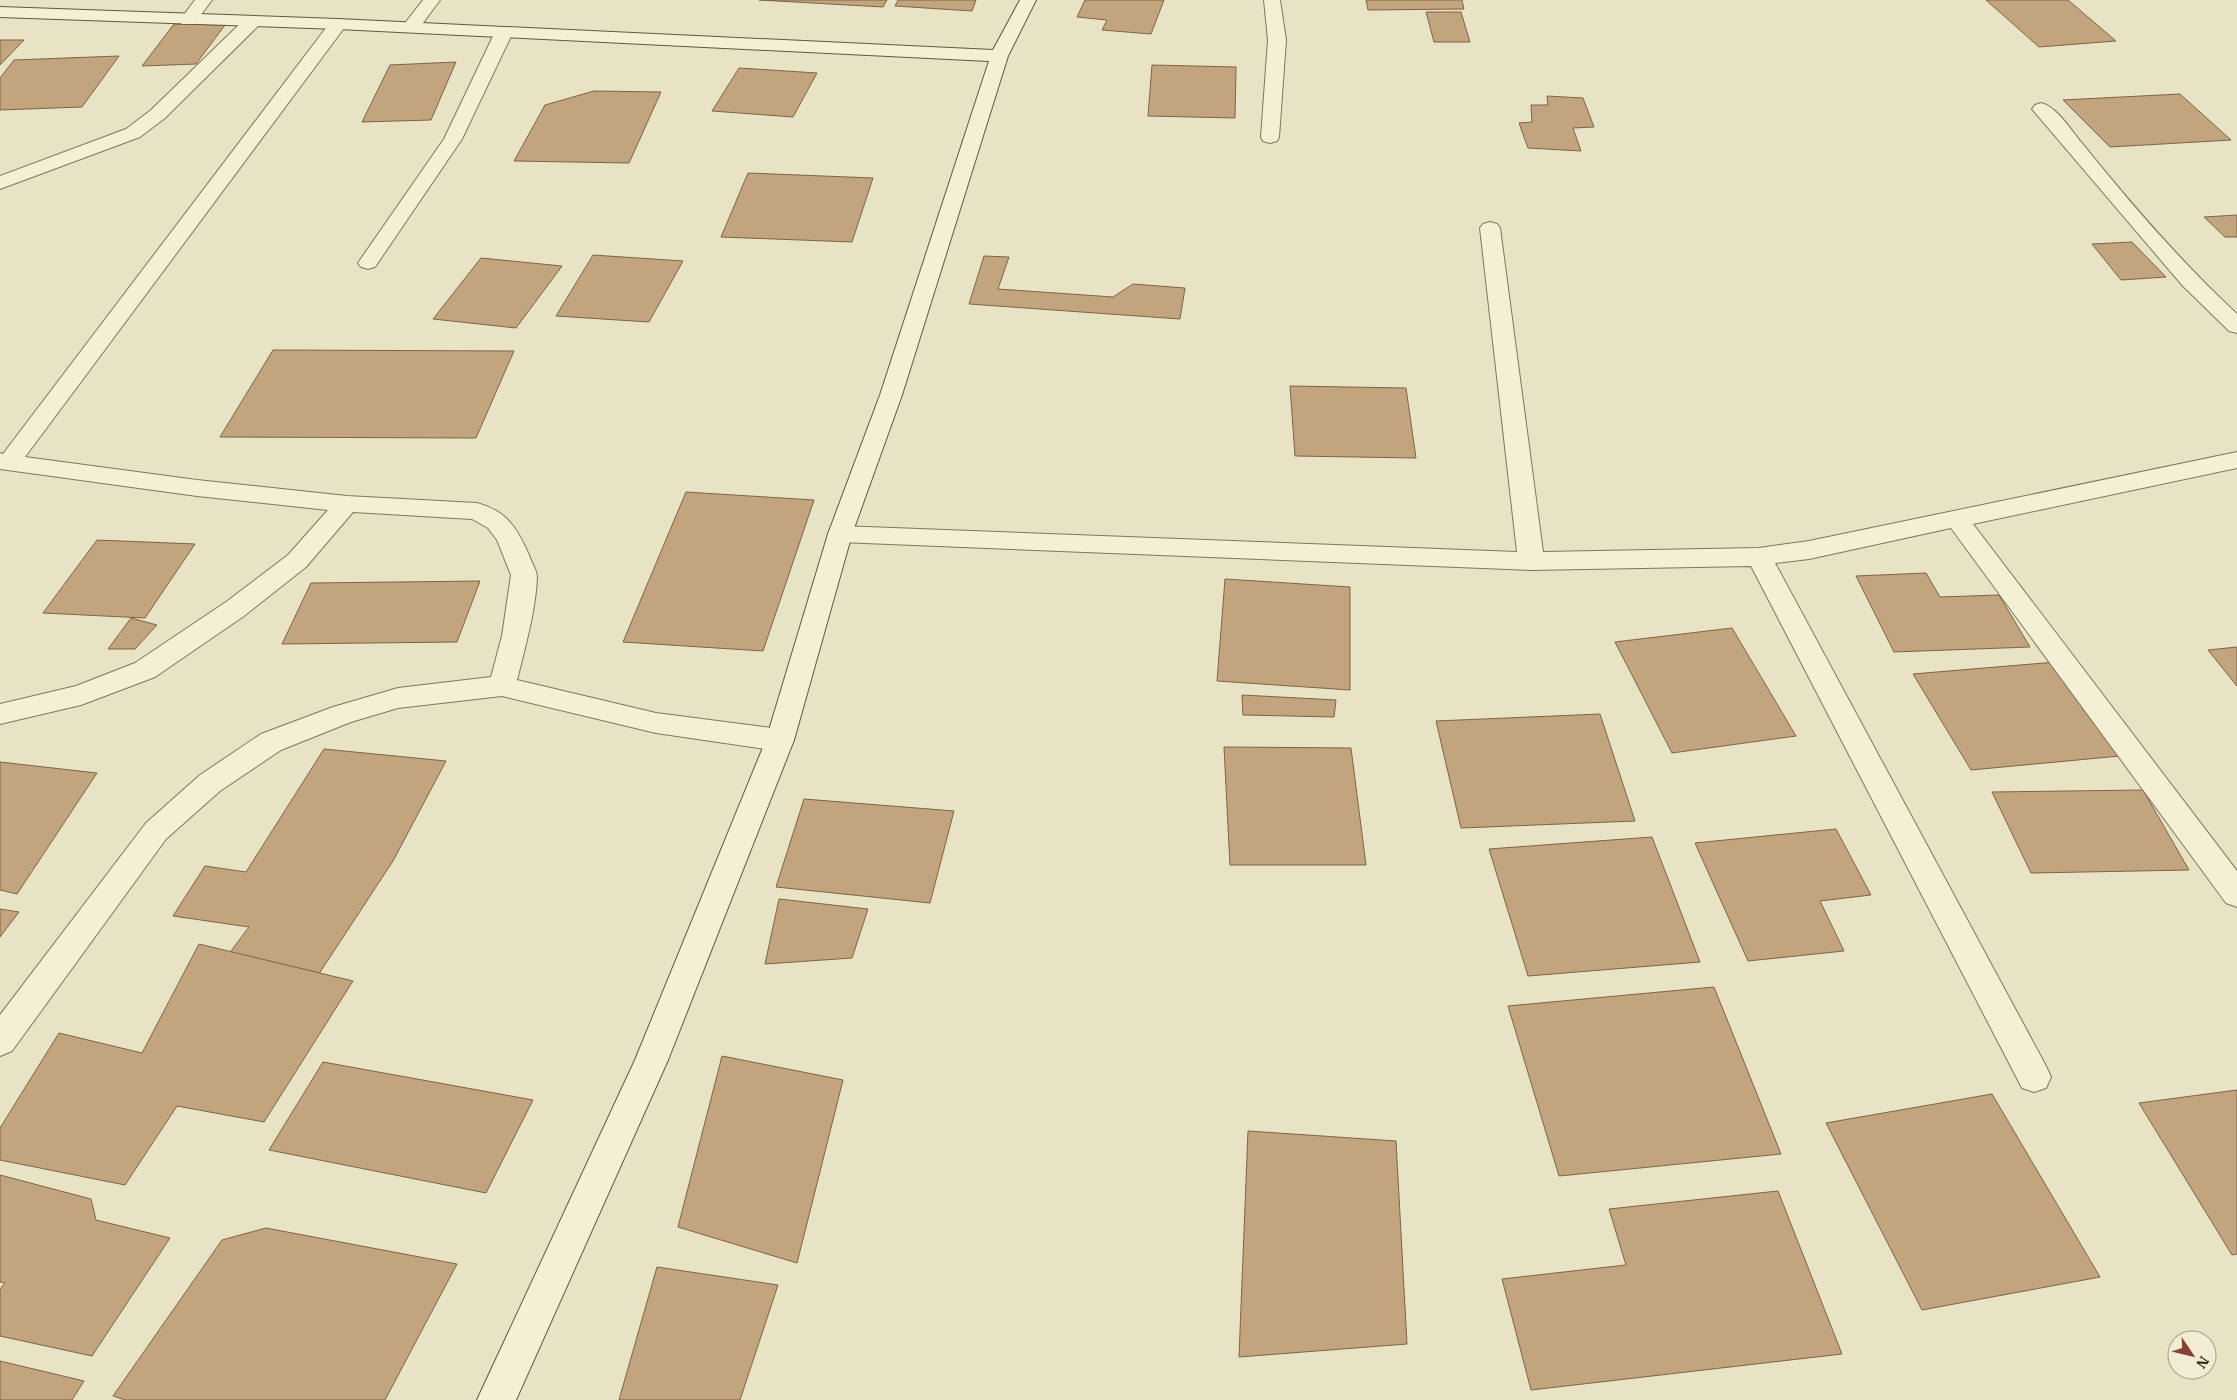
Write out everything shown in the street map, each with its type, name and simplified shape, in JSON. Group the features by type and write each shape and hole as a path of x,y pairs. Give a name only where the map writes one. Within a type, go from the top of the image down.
{"street":[{"path":"188,20 204,0"},
{"path":"411,27 432,0"},
{"path":"496,1400 651,1060 780,740 840,534 891,395 1000,56 1028,0"},
{"path":"1270,137 1277,40 1272,0"},
{"path":"0,12 411,27 1000,56"},
{"path":"0,183 133,133 158,114 252,22"},
{"path":"338,24 4,461 197,488 347,504 476,511 497,522 509,538 524,575 515,636 502,686"},
{"path":"368,263 453,139 504,32"},
{"path":"2041,109 2065,134 2107,187 2189,281 2237,326"},
{"path":"1490,228 1531,561"},
{"path":"840,534 1531,561 1759,557 1809,550 2237,460"},
{"path":"0,714 81,695 145,670 235,609 297,561 347,504"},
{"path":"1956,518 2237,894"},
{"path":"1759,557 2034,1077"},
{"path":"0,1041 156,831 210,783 271,742 343,714 398,698 502,686 656,723 780,740"}],"building":[{"path":"759,0 887,0 883,7"},
{"path":"898,0 976,0 972,11 895,6"},
{"path":"1085,0 1164,0 1151,34 1102,30 1107,20 1077,17"},
{"path":"1366,0 1462,0 1464,9 1368,10"},
{"path":"1986,0 2068,0 2116,41 2039,47"},
{"path":"1426,12 1461,12 1470,42 1434,42"},
{"path":"174,24 225,25 196,64 142,66"},
{"path":"0,40 24,40 0,65"},
{"path":"119,56 82,107 0,110 0,78 14,60"},
{"path":"456,62 431,120 362,122 390,65"},
{"path":"1152,65 1236,67 1235,118 1148,116"},
{"path":"739,68 817,73 793,117 712,111"},
{"path":"594,91 661,92 629,163 514,161 545,105"},
{"path":"2180,94 2231,140 2110,147 2063,100"},
{"path":"1547,96 1583,98 1594,127 1573,128 1581,151 1528,148 1519,123 1532,122 1531,105 1548,105"},
{"path":"748,173 873,178 852,242 721,237"},
{"path":"2237,215 2237,237 2225,237 2204,217"},
{"path":"2132,242 2166,277 2121,280 2092,244"},
{"path":"593,255 683,261 649,322 556,316"},
{"path":"984,256 1009,257 998,289 1113,297 1133,284 1185,288 1180,319 969,304"},
{"path":"481,258 562,266 516,328 433,319"},
{"path":"273,350 514,351 476,438 220,437"},
{"path":"1290,386 1406,388 1416,458 1295,456"},
{"path":"686,492 814,500 763,651 623,642"},
{"path":"97,540 195,544 145,618 43,613"},
{"path":"1926,573 1940,597 1999,595 2030,647 1894,652 1856,576"},
{"path":"1225,579 1350,587 1350,690 1217,681"},
{"path":"480,581 457,642 282,644 311,583"},
{"path":"131,618 157,625 135,649 108,649"},
{"path":"1732,628 1796,736 1672,753 1615,642"},
{"path":"2237,647 2237,686 2208,650"},
{"path":"2056,662 2120,756 1971,770 1913,674"},
{"path":"1242,695 1336,700 1334,717 1243,715"},
{"path":"1600,714 1635,821 1461,828 1436,721"},
{"path":"1224,747 1351,748 1366,865 1230,865"},
{"path":"324,749 446,761 393,861 309,989 219,967 249,927 173,916 205,866 246,872"},
{"path":"0,762 97,773 17,894 0,890"},
{"path":"2143,790 2189,870 2031,873 1992,792"},
{"path":"804,799 954,811 930,903 776,887"},
{"path":"1836,829 1871,895 1820,901 1844,951 1748,961 1695,843"},
{"path":"1652,837 1700,962 1528,976 1489,849"},
{"path":"779,899 868,909 852,958 765,964"},
{"path":"0,909 19,912 0,937"},
{"path":"199,944 353,981 264,1122 177,1106 125,1185 0,1160 0,1128 59,1033 142,1053"},
{"path":"1714,987 1781,1154 1559,1176 1508,1006"},
{"path":"722,1056 843,1080 797,1263 678,1227"},
{"path":"323,1062 533,1100 486,1193 269,1150"},
{"path":"2237,1090 2237,1254 2232,1255 2139,1103"},
{"path":"1992,1094 2100,1277 1922,1310 1826,1123"},
{"path":"1248,1131 1396,1141 1407,1344 1239,1357"},
{"path":"0,1175 91,1199 96,1220 170,1238 92,1356 0,1336 0,1289 5,1283 0,1282"},
{"path":"1778,1191 1842,1354 1531,1390 1502,1279 1626,1265 1609,1209"},
{"path":"266,1228 457,1264 385,1400 125,1400 113,1396 222,1240"},
{"path":"657,1267 778,1285 740,1400 619,1400"},
{"path":"0,1361 84,1381 72,1400 0,1400"}]}
